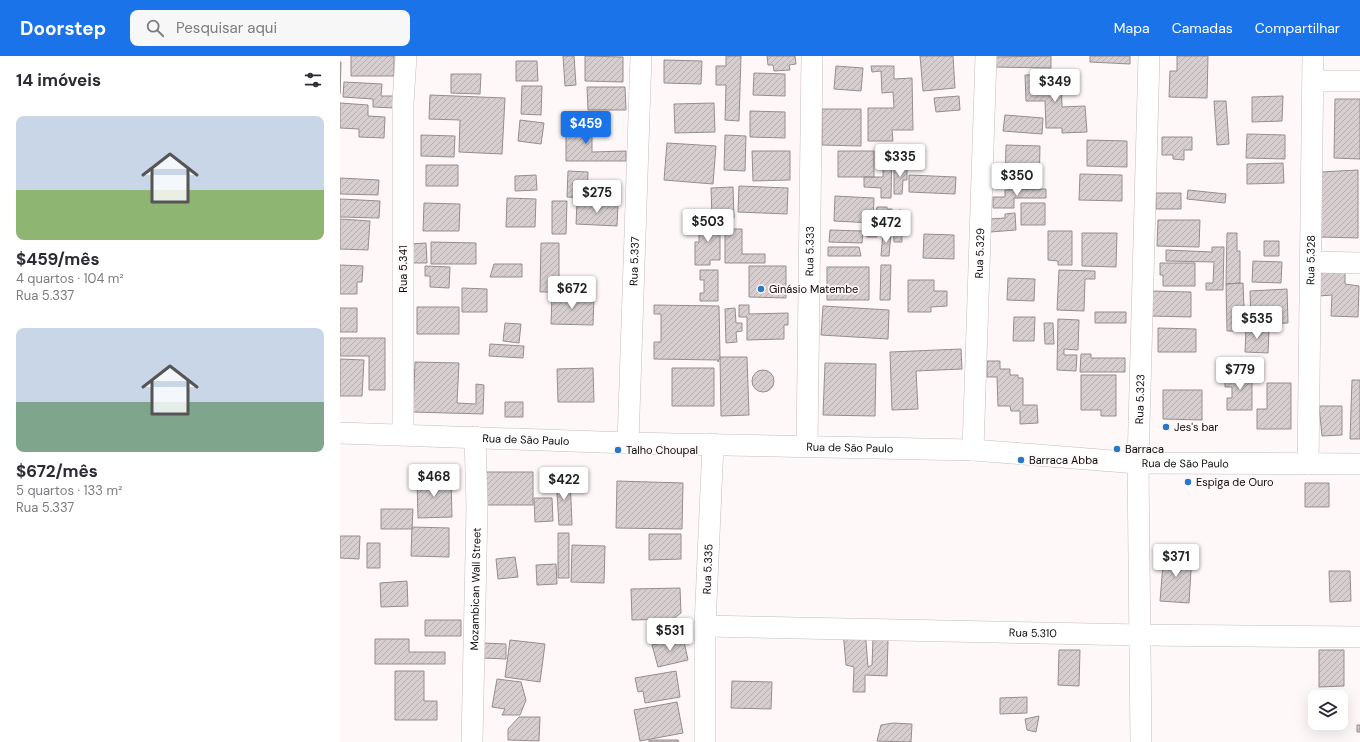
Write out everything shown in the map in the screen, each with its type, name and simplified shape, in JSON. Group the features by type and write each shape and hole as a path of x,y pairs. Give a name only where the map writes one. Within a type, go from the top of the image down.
{"street":[{"name":"Rua 5.341","path":"403,434 403,103 406,56"},
{"name":"Rua 5.337","path":"628,442 641,56"},
{"name":"Rua 5.333","path":"807,446 812,56"},
{"name":"Rua 5.329","path":"973,450 986,56"},
{"name":"Rua 5.323","path":"1141,742 1138,463 1149,56"},
{"name":"Rua 5.328","path":"1308,464 1313,56"},
{"path":"1313,81 1360,81"},
{"path":"1311,262 1360,263"},
{"name":"Rua de São Paulo","path":"340,433 628,442 973,450 1138,463 1360,464"},
{"name":"Mozambican Wall Street","path":"472,742 477,508 475,437"},
{"name":"Rua 5.335","path":"705,742 705,626 713,444"},
{"name":"Rua 5.310","path":"705,626 1141,635 1360,636"}],"building":[{"path":"351,56 394,56 394,76 351,76"},
{"path":"563,56 574,56 576,85 565,86"},
{"path":"585,56 623,57 623,82 585,81"},
{"path":"726,56 741,56 739,121 725,120 726,85 716,85 716,66 726,66"},
{"path":"767,56 795,56 796,64 789,65 790,70 774,71 773,65 768,65"},
{"path":"920,56 953,56 955,88 923,91"},
{"path":"1051,56 1051,68 993,67 993,57"},
{"path":"1090,56 1130,56 1130,64 1090,62"},
{"path":"1177,56 1208,56 1207,98 1169,97 1170,71 1177,71"},
{"path":"664,60 702,61 701,84 664,83"},
{"path":"516,61 537,61 538,81 516,81"},
{"path":"340,62 341,62 340,94"},
{"path":"836,66 863,68 861,91 834,89"},
{"path":"871,66 894,66 894,79 912,78 913,130 892,130 893,141 868,141 868,108 894,108 893,92 882,93 881,71 872,72"},
{"path":"754,73 785,74 785,96 753,95"},
{"path":"451,74 481,74 480,94 451,93"},
{"path":"1061,74 1062,107 1085,106 1087,132 1062,133 1062,128 1046,128 1045,101 1026,101 1025,75"},
{"path":"344,82 382,84 381,96 394,96 394,108 373,107 373,99 343,97"},
{"path":"522,86 542,86 541,115 521,114"},
{"path":"587,87 625,87 626,110 588,110"},
{"path":"430,95 505,98 502,154 459,152 460,120 429,119"},
{"path":"959,96 960,110 936,112 934,98"},
{"path":"1283,96 1282,121 1252,122 1252,97"},
{"path":"1335,99 1360,99 1360,159 1334,158"},
{"path":"1214,101 1226,101 1229,144 1217,145"},
{"path":"340,103 368,105 368,116 385,117 384,138 359,137 359,129 340,128"},
{"path":"714,103 715,132 675,133 674,104"},
{"path":"822,109 861,109 861,146 822,145"},
{"path":"750,111 785,112 785,138 750,137"},
{"path":"1005,115 1043,118 1042,134 1003,131"},
{"path":"520,120 544,123 541,144 518,141"},
{"path":"566,121 592,121 592,152 626,151 626,161 566,161"},
{"path":"1247,134 1285,135 1285,159 1246,158"},
{"path":"421,135 455,136 454,157 421,156"},
{"path":"725,135 746,136 745,171 724,170"},
{"path":"1162,137 1192,137 1192,150 1184,150 1184,160 1173,159 1173,155 1162,155"},
{"path":"1087,140 1127,141 1127,167 1087,166"},
{"path":"667,143 716,146 713,184 664,180"},
{"path":"1006,145 1040,146 1039,188 1005,187"},
{"path":"883,146 892,146 891,198 881,198 881,188 864,187 864,177 883,177"},
{"path":"752,151 790,151 790,180 753,181"},
{"path":"838,151 874,151 874,177 838,177"},
{"path":"1283,163 1284,183 1247,184 1247,164"},
{"path":"426,165 458,165 458,186 426,186"},
{"path":"894,165 907,165 907,180 903,180 902,194 894,194"},
{"path":"1358,170 1358,238 1321,237 1321,172"},
{"path":"568,171 588,172 587,198 567,197"},
{"path":"1080,174 1122,175 1122,201 1079,200"},
{"path":"536,175 537,190 515,191 515,176"},
{"path":"909,175 956,177 955,194 909,192"},
{"path":"340,178 379,180 378,195 340,194"},
{"path":"739,186 788,188 787,214 738,212"},
{"path":"733,187 734,218 712,218 711,188"},
{"path":"1046,189 1046,198 1014,198 1014,208 993,208 993,197 1005,197 1005,190"},
{"path":"1188,190 1226,194 1225,203 1187,199"},
{"path":"1156,193 1181,193 1181,209 1156,209"},
{"path":"835,196 874,198 873,223 834,221"},
{"path":"507,198 536,199 535,227 506,227"},
{"path":"340,199 380,201 379,218 340,217"},
{"path":"552,201 567,201 566,234 552,234"},
{"path":"577,202 618,204 617,226 576,224"},
{"path":"424,203 460,204 459,231 423,231"},
{"path":"1021,203 1045,203 1045,225 1021,225"},
{"path":"877,207 887,207 887,209 892,209 892,215 875,215"},
{"path":"901,210 902,242 894,242 893,211"},
{"path":"1015,213 1016,230 990,232 989,219 1005,218 1005,214"},
{"path":"891,217 891,225 874,226 874,218"},
{"path":"340,219 370,221 368,250 340,249"},
{"path":"1158,220 1200,220 1199,247 1157,246"},
{"path":"699,222 720,222 720,260 710,260 710,265 695,265 695,242 699,242"},
{"path":"867,228 877,229 877,237 867,237"},
{"path":"725,229 742,229 742,254 765,254 765,263 725,263"},
{"path":"830,230 863,231 862,243 829,242"},
{"path":"1048,231 1072,231 1072,265 1058,265 1058,261 1048,260"},
{"path":"883,232 891,233 889,256 881,256"},
{"path":"1082,233 1117,233 1116,267 1082,266"},
{"path":"1227,233 1237,233 1237,251 1240,251 1240,283 1226,284"},
{"path":"924,234 954,235 954,259 923,258"},
{"path":"1264,241 1279,241 1279,256 1264,256"},
{"path":"431,242 476,243 476,264 431,264"},
{"path":"426,243 427,263 410,263 410,244"},
{"path":"541,243 559,243 559,292 540,292"},
{"path":"828,247 859,247 861,256 828,256"},
{"path":"1212,247 1224,247 1223,290 1206,290 1206,283 1213,283 1214,262 1166,261 1166,250 1212,252"},
{"path":"1253,261 1282,262 1281,283 1252,282"},
{"path":"1160,263 1195,263 1195,286 1163,286 1163,275 1160,275"},
{"path":"494,264 522,264 522,277 490,277"},
{"path":"340,265 363,266 362,282 357,282 357,294 340,294"},
{"path":"881,265 891,265 890,300 880,300"},
{"path":"425,266 450,267 449,288 430,287 430,276 425,276"},
{"path":"749,266 786,266 786,298 749,297"},
{"path":"827,267 869,267 869,300 827,300"},
{"path":"1319,269 1345,269 1345,284 1359,286 1358,317 1331,316 1332,295 1319,296"},
{"path":"700,270 718,270 718,301 700,301 700,293 704,293 704,280 700,280"},
{"path":"1059,270 1095,271 1095,279 1085,279 1084,311 1057,310"},
{"path":"1008,278 1035,279 1034,301 1007,300"},
{"path":"908,280 934,280 934,291 947,291 947,306 931,307 931,312 908,312"},
{"path":"1243,283 1244,307 1235,307 1236,331 1227,331 1226,284"},
{"path":"462,288 487,289 487,312 462,312"},
{"path":"1287,289 1288,323 1262,324 1262,320 1251,320 1250,291"},
{"path":"1151,291 1191,292 1191,317 1150,316"},
{"path":"552,295 594,296 593,325 551,324"},
{"path":"654,305 719,306 720,357 718,362 718,360 654,359 654,342 661,342 661,314 654,314"},
{"path":"739,305 749,305 749,314 788,313 788,325 784,325 784,339 747,340 747,317 739,317"},
{"path":"823,306 889,310 888,339 821,335"},
{"path":"417,307 459,307 459,334 417,334"},
{"path":"340,308 357,308 357,332 340,332"},
{"path":"735,308 736,323 742,323 742,331 736,332 737,342 726,343 725,309"},
{"path":"1095,312 1126,312 1126,323 1095,323"},
{"path":"1014,317 1035,317 1034,341 1013,341"},
{"path":"1058,319 1079,320 1078,350 1064,349 1064,355 1077,355 1076,371 1057,370"},
{"path":"505,323 521,324 519,343 503,341"},
{"path":"1044,323 1053,323 1054,344 1045,344"},
{"path":"1158,328 1196,329 1196,352 1158,352"},
{"path":"1246,328 1269,329 1268,353 1245,352"},
{"path":"340,338 385,338 385,390 369,390 369,356 340,356"},
{"path":"490,344 524,346 523,358 489,356"},
{"path":"961,349 962,369 916,371 918,409 892,410 890,352"},
{"path":"1081,354 1091,354 1091,358 1125,358 1125,372 1080,372"},
{"path":"720,357 747,357 749,415 721,416"},
{"path":"340,359 364,360 362,396 340,396"},
{"path":"1225,359 1260,359 1260,370 1225,370"},
{"path":"987,361 1000,361 1000,369 1010,369 1010,375 1018,375 1018,378 1023,378 1023,405 1037,405 1038,423 1020,424 1020,411 1011,411 1010,406 998,406 997,377 987,377"},
{"path":"415,362 459,363 457,403 476,404 476,384 484,385 483,414 413,412"},
{"path":"825,363 876,364 875,416 823,415"},
{"path":"593,368 594,402 558,402 557,369"},
{"path":"672,368 714,368 714,406 672,406"},
{"path":"763,370 767,371 773,377 773,385 767,391 763,392 759,391 753,385 752,381 753,377 759,371"},
{"path":"1252,373 1252,410 1227,410 1227,398 1232,398 1232,387 1225,387 1225,374"},
{"path":"1081,375 1116,375 1116,416 1101,416 1101,410 1081,410"},
{"path":"1352,380 1360,380 1360,439 1350,439"},
{"path":"1267,383 1291,383 1291,429 1257,429 1257,409 1267,409"},
{"path":"1163,390 1202,390 1202,420 1163,419"},
{"path":"505,402 523,402 523,417 505,417"},
{"path":"1319,406 1342,406 1342,435 1322,436"},
{"path":"482,472 533,472 533,505 482,505"},
{"path":"556,477 570,477 572,525 559,525"},
{"path":"451,479 452,517 418,518 417,480"},
{"path":"617,481 683,483 682,529 616,528"},
{"path":"1305,483 1329,483 1329,507 1305,507"},
{"path":"534,498 552,498 553,521 535,522"},
{"path":"381,509 413,509 412,529 381,529"},
{"path":"412,527 449,528 449,557 411,556"},
{"path":"558,533 569,533 569,578 558,578"},
{"path":"649,534 681,534 681,559 649,560"},
{"path":"340,536 360,536 359,559 340,558"},
{"path":"367,543 380,543 380,568 367,568"},
{"path":"572,545 605,546 604,583 571,582"},
{"path":"1164,552 1192,554 1189,603 1160,601"},
{"path":"515,557 518,577 498,579 496,559"},
{"path":"556,564 557,584 537,585 536,565"},
{"path":"1329,571 1350,571 1351,601 1330,602"},
{"path":"407,581 408,606 381,607 380,583"},
{"path":"680,588 681,613 673,619 632,620 631,589"},
{"path":"425,620 461,620 461,636 425,636"},
{"path":"865,629 868,667 872,665 873,639 888,640 887,676 865,675 865,692 853,692 854,667 846,665 843,631"},
{"path":"683,637 688,660 658,667 652,645"},
{"path":"375,639 409,639 409,652 445,652 445,664 375,664"},
{"path":"510,640 545,644 540,682 505,677"},
{"path":"483,643 506,644 506,659 483,658"},
{"path":"1059,650 1080,650 1079,686 1058,685"},
{"path":"1319,650 1344,650 1344,686 1319,687"},
{"path":"395,671 424,671 424,701 437,701 437,720 395,720"},
{"path":"676,671 680,697 645,703 643,691 638,692 635,678"},
{"path":"497,679 521,682 526,700 520,715 502,715 505,709 492,707"},
{"path":"732,681 772,682 771,709 731,708"},
{"path":"1027,697 1027,713 1000,714 1000,698"},
{"path":"677,702 683,733 640,741 634,710"},
{"path":"1039,716 1036,732 1027,730 1025,719"},
{"path":"519,717 540,717 539,741 508,740 508,729"},
{"path":"893,723 912,724 911,742 877,741 881,725"},
{"path":"1357,725 1360,725 1360,732 1357,732"},
{"path":"649,740 678,740 679,742 649,742"}],"place":[{"name":"Ginásio Matembe","path":"761,289"},
{"name":"Jes's bar","path":"1166,427"},
{"name":"Barraca","path":"1117,449"},
{"name":"Talho Choupal","path":"618,450"},
{"name":"Barraca Abba","path":"1021,460"},
{"name":"Espiga de Ouro","path":"1188,482"}]}
